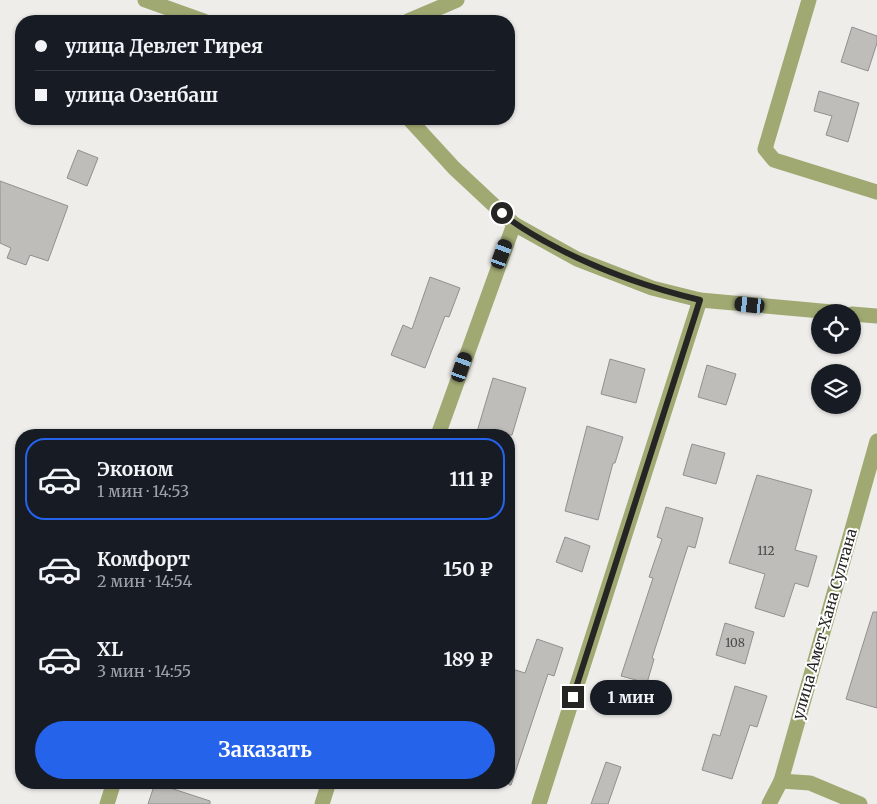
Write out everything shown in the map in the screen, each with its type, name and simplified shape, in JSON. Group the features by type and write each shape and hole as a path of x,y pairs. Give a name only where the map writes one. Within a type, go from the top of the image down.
{"street":[{"path":"145,0 187,15"},
{"path":"422,15 456,0"},
{"path":"809,0 765,149 774,160 877,192"},
{"path":"415,125 454,168 514,224 577,259 652,288 700,300 811,310"},
{"path":"440,429 514,224"},
{"path":"539,804 700,300"},
{"path":"861,315 877,316"},
{"name":"улица Амет-Хана Султана","path":"769,804 781,781 877,441"},
{"path":"781,781 810,783 860,804"},
{"path":"107,804 112,789"},
{"path":"322,804 327,789"}],"building":[{"path":"852,27 877,36 877,43 868,71 841,62"},
{"path":"819,91 859,103 848,142 826,135 832,116 814,111"},
{"path":"78,150 98,158 87,186 67,178"},
{"path":"0,181 68,206 48,261 30,255 26,265 7,258 11,248 0,243"},
{"path":"430,277 460,288 449,317 445,316 425,368 391,355 403,325 412,329"},
{"path":"610,359 645,369 636,403 601,394"},
{"path":"707,365 736,374 726,405 698,397"},
{"path":"493,378 526,388 514,429 478,429"},
{"path":"587,426 623,437 615,463 613,463 598,520 565,511"},
{"path":"692,444 725,453 716,484 683,475"},
{"path":"757,475 812,490 795,550 817,556 808,587 795,583 784,617 755,608 765,574 729,563"},
{"path":"666,507 703,518 695,548 688,546 652,658 654,659 647,683 621,676 653,578 649,577 662,539 657,537"},
{"path":"565,537 590,546 582,572 556,562"},
{"path":"873,612 877,612 877,708 846,699"},
{"path":"725,623 754,632 745,664 716,655"},
{"path":"537,639 563,648 554,676 548,674 515,773 515,670 525,673"},
{"path":"735,686 767,696 757,727 750,725 732,779 702,770 713,734 720,736"},
{"path":"606,762 621,767 608,804 591,804"},
{"path":"153,789 173,789 210,801 210,804 148,804"}],"route":[{"path":"502,213 514,224 577,259 652,288 700,300 573,697"}]}
